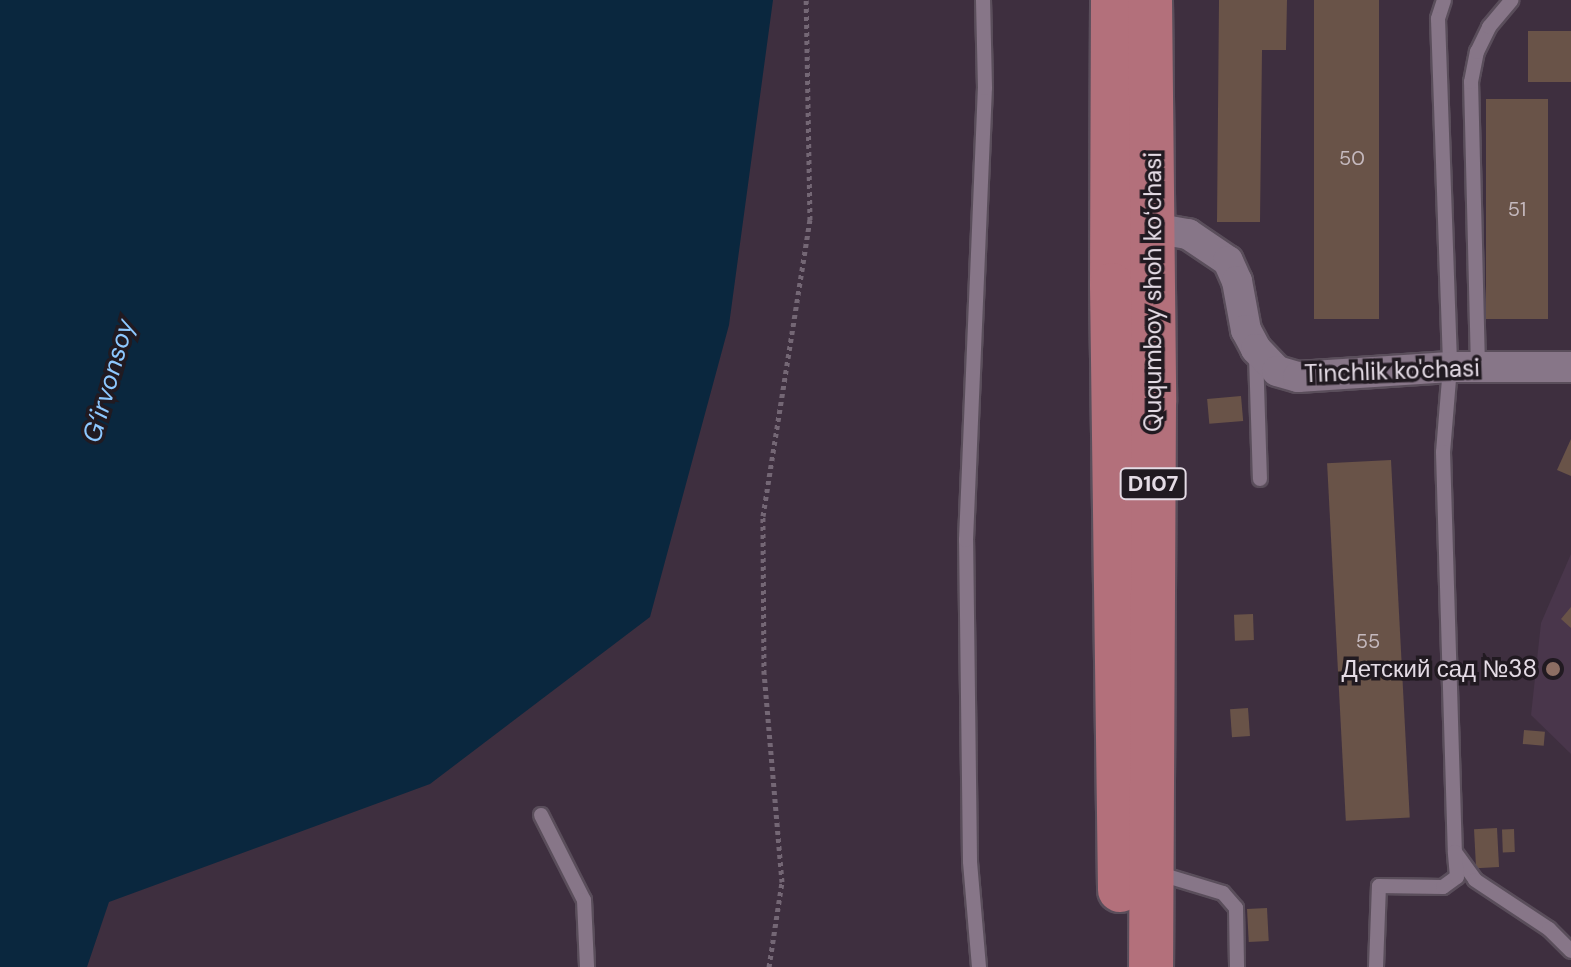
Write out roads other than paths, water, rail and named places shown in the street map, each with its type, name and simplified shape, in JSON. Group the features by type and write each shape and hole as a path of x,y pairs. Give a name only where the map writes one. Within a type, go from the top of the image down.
{"main road":[{"name":"Ququmboy shoh koʻchasi","path":"1113,0 1112,285 1121,967"},
{"name":"Ququmboy shoh koʻchasi","path":"1150,0 1153,228 1151,967"}],"street":[{"path":"1153,228 1188,234 1228,261 1237,281 1246,330 1256,349"},
{"name":"Tinchlik ko'chasi","path":"1256,349 1277,371 1298,377 1464,367 1571,367"}],"lane":[{"path":"979,967 970,861 966,540 985,88 983,0"},
{"path":"1444,0 1438,19 1464,367"},
{"path":"1376,967 1379,886 1443,887 1457,877 1443,452 1464,367 1471,82 1477,52 1489,27 1512,0"},
{"path":"1256,349 1260,479"},
{"path":"541,815 584,900 587,967"},
{"path":"1455,852 1475,880 1549,929 1571,951"},
{"path":"1149,870 1223,893 1236,908 1237,967"}],"water":[{"name":"G‘irvonsoy","path":"0,0 773,0 729,325 650,617 430,784 109,902 87,967 0,967"}],"place":[{"name":"Детский сад №38","path":"1553,669"}]}
